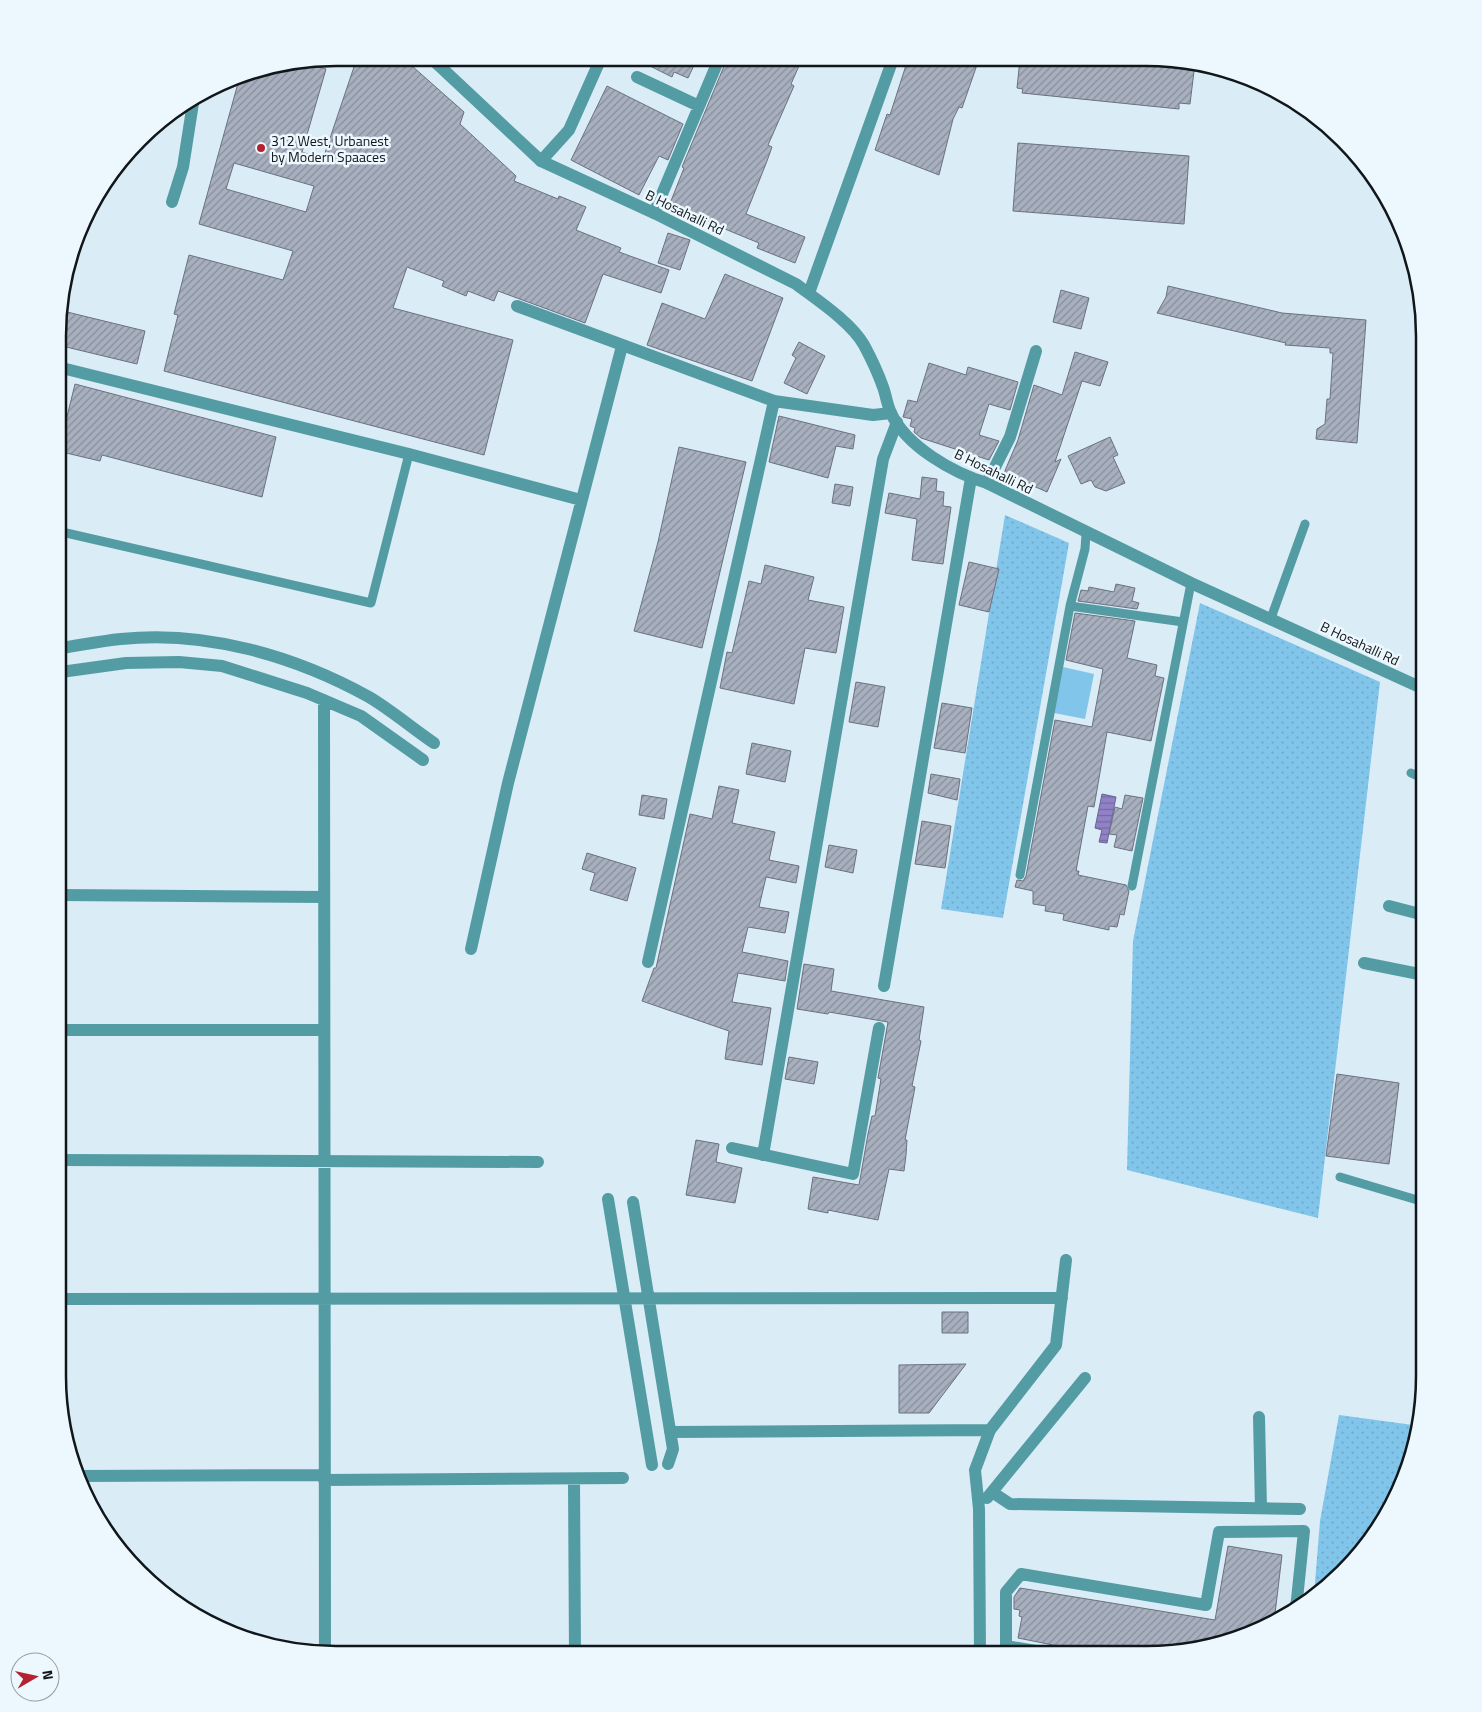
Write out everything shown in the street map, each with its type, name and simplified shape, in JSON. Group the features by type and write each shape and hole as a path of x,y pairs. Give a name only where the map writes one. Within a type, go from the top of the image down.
{"street":[{"name":"B Hosahalli Rd","path":"440,66 541,161 654,213 796,284 809,293 838,317 863,344 883,387 894,418 914,445 970,478 987,483 1086,534 1416,685"},
{"path":"541,161 569,130 597,66"},
{"path":"654,213 715,66"},
{"path":"809,293 890,66"},
{"path":"637,77 699,106"},
{"path":"172,202 183,167 192,108"},
{"path":"517,306 774,401 894,418 883,459 762,1155"},
{"path":"471,949 508,783 622,346"},
{"path":"987,483 1010,437 1036,351"},
{"path":"66,369 409,454 581,500"},
{"path":"648,962 774,401"},
{"path":"884,986 970,478"},
{"path":"66,647 123,639 180,639 226,643 305,666 370,698 434,743"},
{"path":"66,671 126,663 179,662 222,666 324,700 361,716 423,760"},
{"path":"324,700 325,1645"},
{"path":"66,895 324,897"},
{"path":"1389,906 1416,913"},
{"path":"1364,963 1416,973"},
{"path":"732,1148 853,1174 879,1028"},
{"path":"66,1030 324,1030"},
{"path":"66,1160 538,1162"},
{"path":"608,1199 652,1465"},
{"path":"634,1202 673,1449 668,1464"},
{"path":"980,1646 976,1470 990,1430 1056,1345 1066,1260"},
{"path":"66,1299 1062,1298"},
{"path":"978,1509 1085,1378"},
{"path":"1259,1417 1261,1508"},
{"path":"670,1432 990,1430"},
{"path":"86,1476 574,1480 623,1478"},
{"path":"574,1480 575,1646"},
{"path":"992,1492 1010,1504 1300,1509"},
{"path":"1006,1646 1006,1592 1021,1574 1206,1605 1219,1532 1304,1531 1297,1599"}],"lane":[{"path":"66,533 371,603 409,454"},
{"path":"1271,618 1305,524"},
{"path":"1020,875 1070,606 1085,549 1086,534"},
{"path":"1132,886 1191,583"},
{"path":"1070,606 1183,622"},
{"path":"1411,774 1416,776"},
{"path":"1340,1177 1416,1200"}],"shaded area":[{"path":"1005,515 1069,543 1003,918 941,909"},
{"path":"1200,603 1380,682 1318,1218 1127,1170 1133,941"},
{"path":"1063,667 1094,674 1085,719 1054,713"},
{"path":"1102,794 1116,797 1107,843 1099,842 1102,830 1095,828"},
{"path":"1339,1415 1411,1425 1401,1463 1380,1511 1349,1554 1315,1586 1320,1521"}],"building":[{"path":"354,66 412,66 464,112 460,124 516,176 514,181 558,199 559,196 586,207 576,230 621,248 619,252 669,270 661,293 603,274 585,323 498,291 494,301 468,291 466,296 442,286 444,281 407,267 393,308 513,340 484,455 164,371 178,315 174,314 189,255 283,280 293,251 199,224 237,85 283,71 319,67 326,69 302,152 323,159","holes":["234,163 314,186 306,212 226,189"]},
{"path":"650,66 694,66 688,78 674,72 672,77"},
{"path":"724,66 799,66 791,84 794,86 768,145 772,147 746,214 805,237 795,263 757,248 759,243 669,206 684,168 682,167"},
{"path":"906,66 977,66 962,108 959,107 953,119 939,175 875,150 887,114 890,115"},
{"path":"1019,66 1146,66 1194,70 1190,104 1179,103 1179,109 1022,93 1023,89 1017,88"},
{"path":"607,86 683,124 668,160 659,156 639,195 571,160"},
{"path":"1018,143 1189,156 1184,224 1013,211"},
{"path":"668,233 690,240 680,270 658,263"},
{"path":"725,274 783,298 752,381 647,345 662,303 705,319"},
{"path":"1168,286 1282,313 1366,320 1357,443 1316,439 1317,429 1325,424 1327,399 1330,399 1333,353 1330,353 1330,348 1285,345 1286,343 1157,313 1166,297"},
{"path":"1061,290 1089,298 1081,329 1053,322"},
{"path":"68,312 145,331 137,364 66,347"},
{"path":"799,342 825,356 807,394 784,383 796,358 792,355"},
{"path":"1075,352 1108,362 1100,386 1082,381 1055,462 1061,459 1047,492 1004,473 1018,440 1034,385 1062,395"},
{"path":"929,363 966,375 968,367 1018,382 1010,410 989,404 979,435 999,441 989,460 921,438 914,432 915,428 910,426 912,419 903,417 908,400 917,402"},
{"path":"75,384 276,437 262,497 102,455 100,461 66,453 66,421"},
{"path":"779,416 855,435 853,449 836,446 828,478 769,462"},
{"path":"1110,437 1118,455 1113,457 1125,483 1106,491 1095,487 1091,480 1081,484 1068,456"},
{"path":"679,447 746,462 702,648 634,631 658,542"},
{"path":"922,477 937,479 936,491 944,492 943,506 951,507 943,564 912,560 917,519 885,513 889,493 920,499"},
{"path":"835,484 853,487 850,506 832,503"},
{"path":"969,562 999,569 989,612 959,605"},
{"path":"765,565 814,577 808,600 844,607 836,653 805,648 794,704 720,688 727,652 732,653 749,581 761,584"},
{"path":"1116,584 1135,588 1132,601 1139,603 1137,609 1078,601 1081,590 1088,591 1089,587 1114,592"},
{"path":"1075,613 1135,621 1127,658 1157,665 1155,676 1164,678 1151,741 1107,732 1094,807 1088,806 1076,871 1079,871 1078,875 1126,885 1129,891 1124,915 1120,914 1117,927 1109,926 1109,930 1063,920 1064,914 1045,911 1046,906 1033,904 1033,891 1015,887 1017,880 1023,881 1026,876 1055,720 1092,727 1103,669 1066,660"},
{"path":"856,682 885,687 878,727 849,722"},
{"path":"942,703 972,708 965,753 934,748"},
{"path":"752,743 791,751 785,782 746,774"},
{"path":"931,774 960,779 957,800 928,793"},
{"path":"719,786 739,790 732,823 775,832 769,860 799,866 796,883 766,877 759,907 789,912 785,933 748,927 742,952 788,961 785,981 738,973 732,1002 771,1008 762,1065 725,1059 729,1031 642,1001 654,968 656,968 690,814 712,819"},
{"path":"642,795 667,799 664,819 639,815"},
{"path":"1125,795 1143,798 1132,851 1114,847 1117,835 1109,834 1115,807 1122,809"},
{"path":"922,821 951,826 945,868 915,864"},
{"path":"829,845 857,850 853,873 825,867"},
{"path":"587,853 636,868 627,901 590,890 595,873 582,869"},
{"path":"804,964 834,969 831,991 924,1007 919,1040 921,1041 912,1086 915,1087 905,1140 907,1140 904,1171 889,1169 878,1220 828,1210 828,1213 808,1209 813,1177 859,1185 872,1116 875,1116 881,1079 878,1078 888,1022 829,1012 828,1014 797,1009"},
{"path":"789,1057 818,1062 814,1084 785,1079"},
{"path":"1337,1074 1399,1083 1389,1164 1326,1156"},
{"path":"696,1140 719,1144 716,1162 742,1168 735,1203 686,1195"},
{"path":"942,1312 968,1312 968,1333 942,1333"},
{"path":"966,1364 929,1413 899,1413 899,1365"},
{"path":"1228,1546 1282,1555 1275,1613 1233,1631 1199,1641 1146,1646 1058,1646 1018,1638 1022,1617 1019,1616 1020,1610 1014,1609 1014,1597 1020,1588 1215,1620"}],"place":[{"name":"312 West, Urbanest by Modern Spaaces","path":"261,148"}]}
